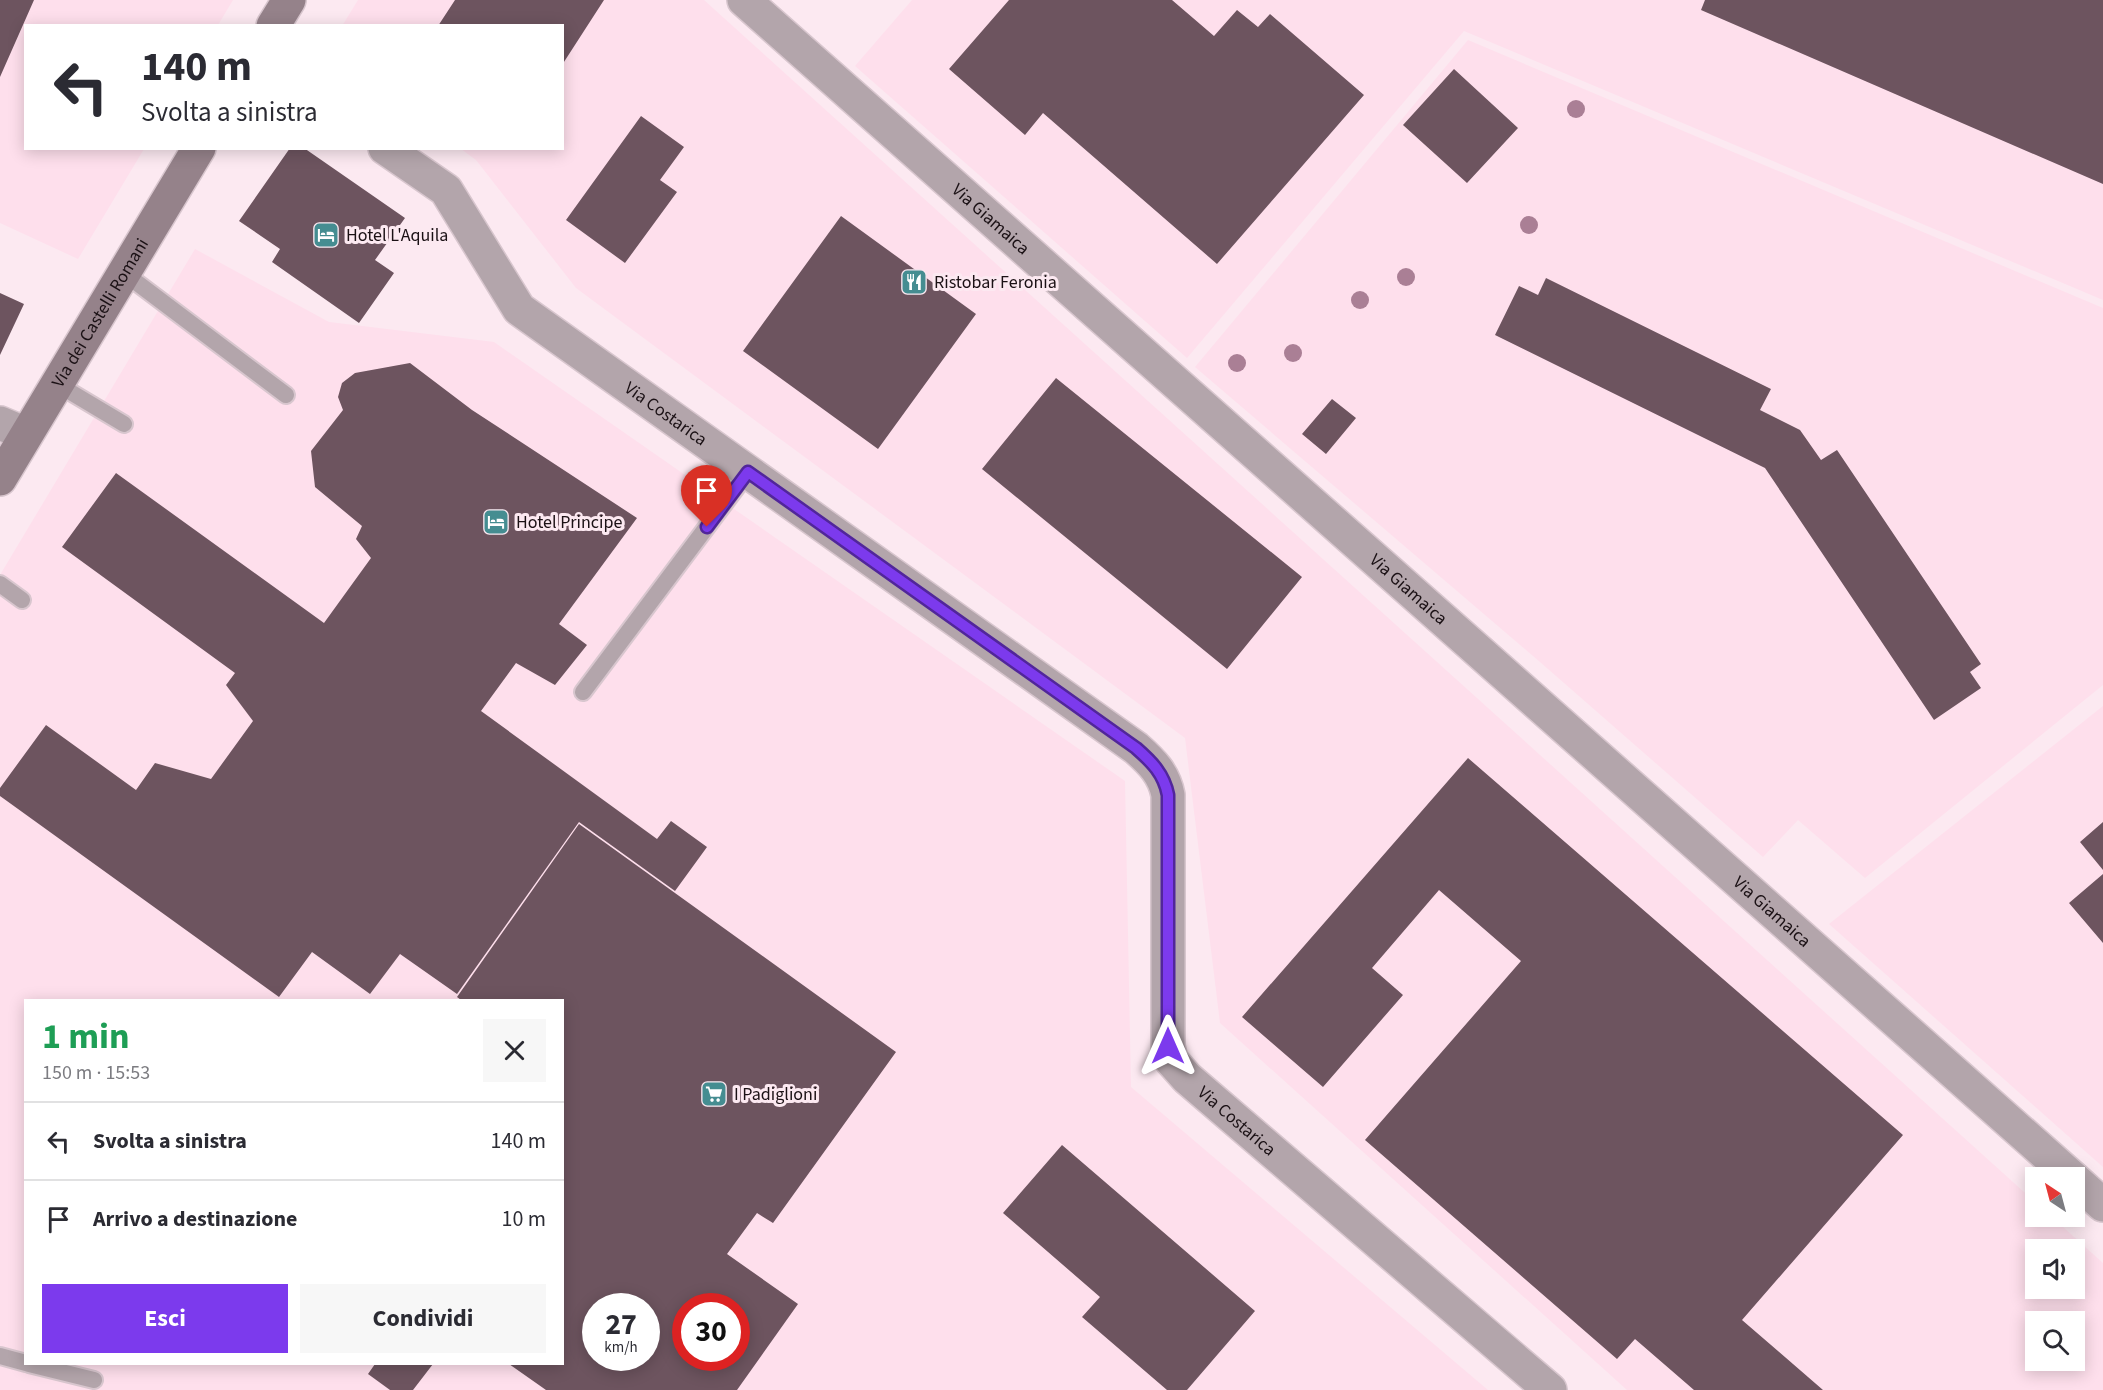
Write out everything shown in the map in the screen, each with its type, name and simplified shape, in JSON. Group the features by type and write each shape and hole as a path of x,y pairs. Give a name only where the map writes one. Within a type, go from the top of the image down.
{"main road":[{"path":"274,24 289,0"},
{"name":"Via dei Castelli Romani","path":"0,479 13,428 57,384 198,150"}],"street":[{"name":"Via Giamaica","path":"744,0 2062,1167"},
{"name":"Via Costarica","path":"388,150 446,190 519,309 1136,748 1153,763 1161,773 1168,795 1168,1046 1175,1067 1550,1390"},
{"name":"Via Giamaica","path":"2085,1188 2103,1204"}],"lane":[{"path":"124,273 286,395"},
{"path":"57,384 124,424"},
{"path":"583,692 748,472"},
{"path":"0,584 22,600"},
{"path":"0,1356 24,1362"},
{"path":"35,1365 94,1380"}],"shaded area":[{"path":"0,0 233,0 219,24 24,24 24,150 143,150 78,259 0,223"},
{"path":"358,0 704,0 2025,1193 2025,1227 2063,1227 2076,1239 2025,1239 2025,1299 2085,1299 2085,1247 2103,1263 2103,1390 1627,1390 1220,1023 1185,738 576,288 476,160 462,150 564,150 564,24 343,24"},
{"path":"912,0 2103,0 2103,300 1464,31 1187,358 855,66"},
{"path":"1468,40 2103,308 2103,685 1865,878 1798,820 1763,857 1540,662 1195,367"},
{"path":"195,249 329,322 494,342 1125,781 1131,1087 1488,1390 0,1390 0,575"},
{"path":"2103,706 2103,1167 1829,924"}],"building":[{"path":"0,0 34,0 0,77"},
{"path":"455,0 604,0 564,62 564,24 439,24"},
{"path":"1009,0 1172,0 1214,36 1237,10 1258,27 1270,14 1364,95 1217,264 1043,113 1025,135 949,69"},
{"path":"1705,0 2103,0 2103,184 1701,10"},
{"path":"1454,69 1518,128 1467,183 1403,125"},
{"path":"641,116 684,147 660,180 677,192 625,263 566,220"},
{"name":"Hotel L'Aquila","path":"289,150 307,150 405,218 375,260 394,273 359,323 272,262 280,249 239,221"},
{"path":"841,216 976,314 878,449 743,351"},
{"path":"1546,278 1771,389 1760,410 1800,430 1821,460 1837,450 1981,664 1970,672 1981,688 1934,720 1765,468 1495,335 1519,286 1538,295"},
{"path":"0,293 24,304 0,355"},
{"path":"410,363 472,410 637,518 559,624 587,645 555,685 516,663 481,711 657,839 671,821 707,847 675,891 579,822 457,994 400,954 370,994 312,952 279,997 0,796 0,788 46,725 136,790 155,763 211,779 253,721 226,685 235,673 62,547 116,473 324,623 371,558 356,539 362,526 315,487 311,451 343,410 338,397 342,383 355,373"},
{"path":"1056,378 1302,577 1227,669 982,469"},
{"path":"1332,399 1356,418 1326,454 1302,434"},
{"path":"1468,758 1903,1135 1742,1320 1823,1390 1694,1390 1635,1339 1617,1359 1365,1140 1521,961 1439,890 1372,968 1403,995 1323,1087 1242,1017"},
{"path":"2103,822 2103,870 2080,842"},
{"name":"I Padiglioni","path":"579,824 896,1052 773,1223 757,1213 727,1254 798,1304 737,1390 546,1390 510,1365 564,1365 564,999 460,999 457,997"},
{"path":"2103,874 2103,943 2069,903"},
{"path":"1062,1145 1255,1311 1187,1390 1167,1390 1082,1317 1100,1297 1003,1213"},
{"path":"374,1365 432,1365 413,1390 390,1390 368,1374"}],"place":[{"name":"Hotel L'Aquila","path":"326,235"},
{"name":"Ristobar Feronia","path":"914,282"},
{"name":"Hotel Principe","path":"496,522"},
{"name":"I Padiglioni","path":"714,1094"}],"route":[{"path":"707,527 748,472 1136,748 1153,763 1161,773 1168,795 1168,1046"}]}
